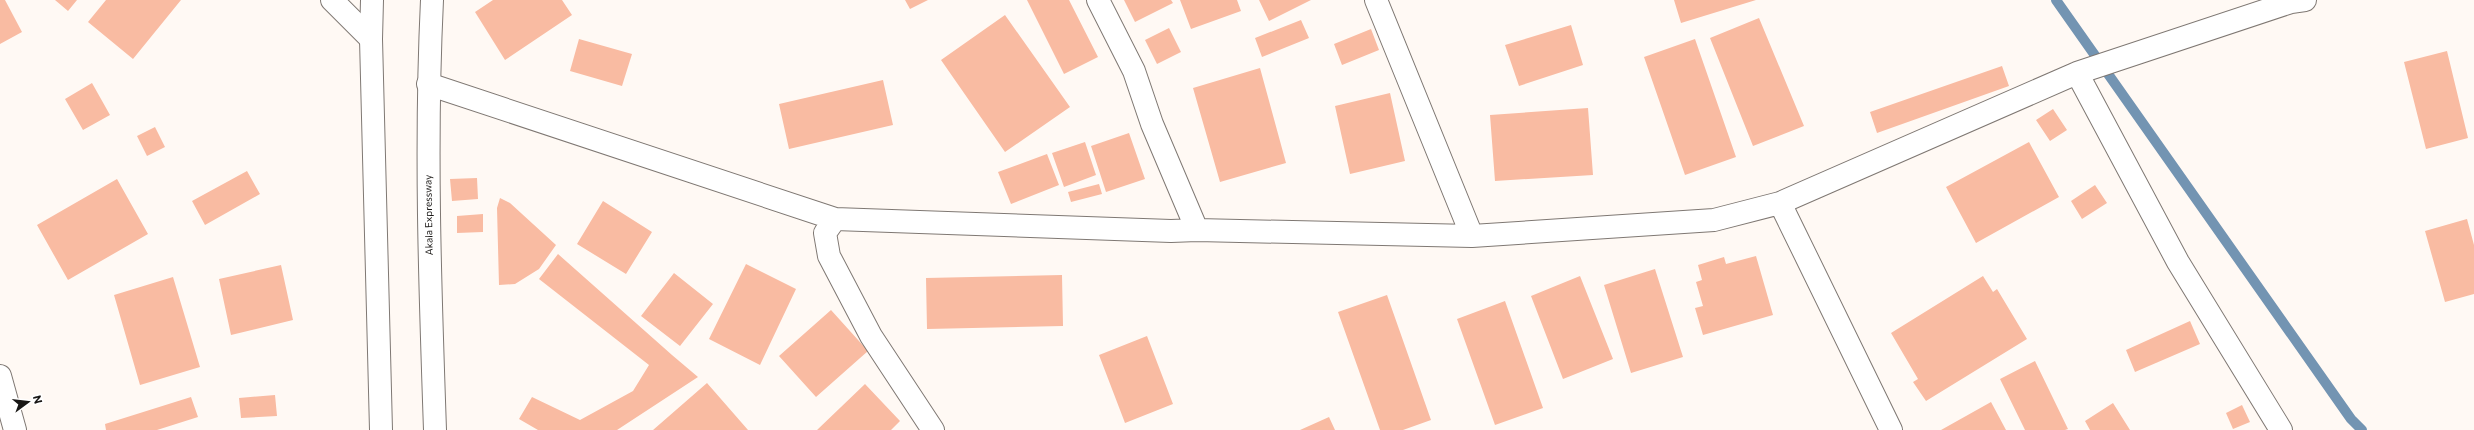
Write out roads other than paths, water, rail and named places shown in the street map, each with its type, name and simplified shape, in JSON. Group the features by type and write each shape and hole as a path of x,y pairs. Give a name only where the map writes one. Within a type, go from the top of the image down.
{"street":[{"path":"332,0 371,39"},
{"path":"372,0 371,39 381,430"},
{"name":"Akala Expressway","path":"432,0 428,84 428,238 435,430"},
{"path":"1098,0 1134,70 1152,124 1197,230"},
{"path":"1376,0 1472,236"},
{"path":"428,84 835,219 1164,231 1197,230 1472,236 1714,220 1780,203 2077,73 2126,55 2290,2 2305,0"},
{"path":"2077,73 2178,262 2281,430"},
{"path":"1780,203 1891,430"},
{"path":"835,219 825,233 829,256 871,336 933,430"},
{"path":"0,376 15,430"}],"waterway":[{"path":"2056,0 2351,419 2362,430"}]}
